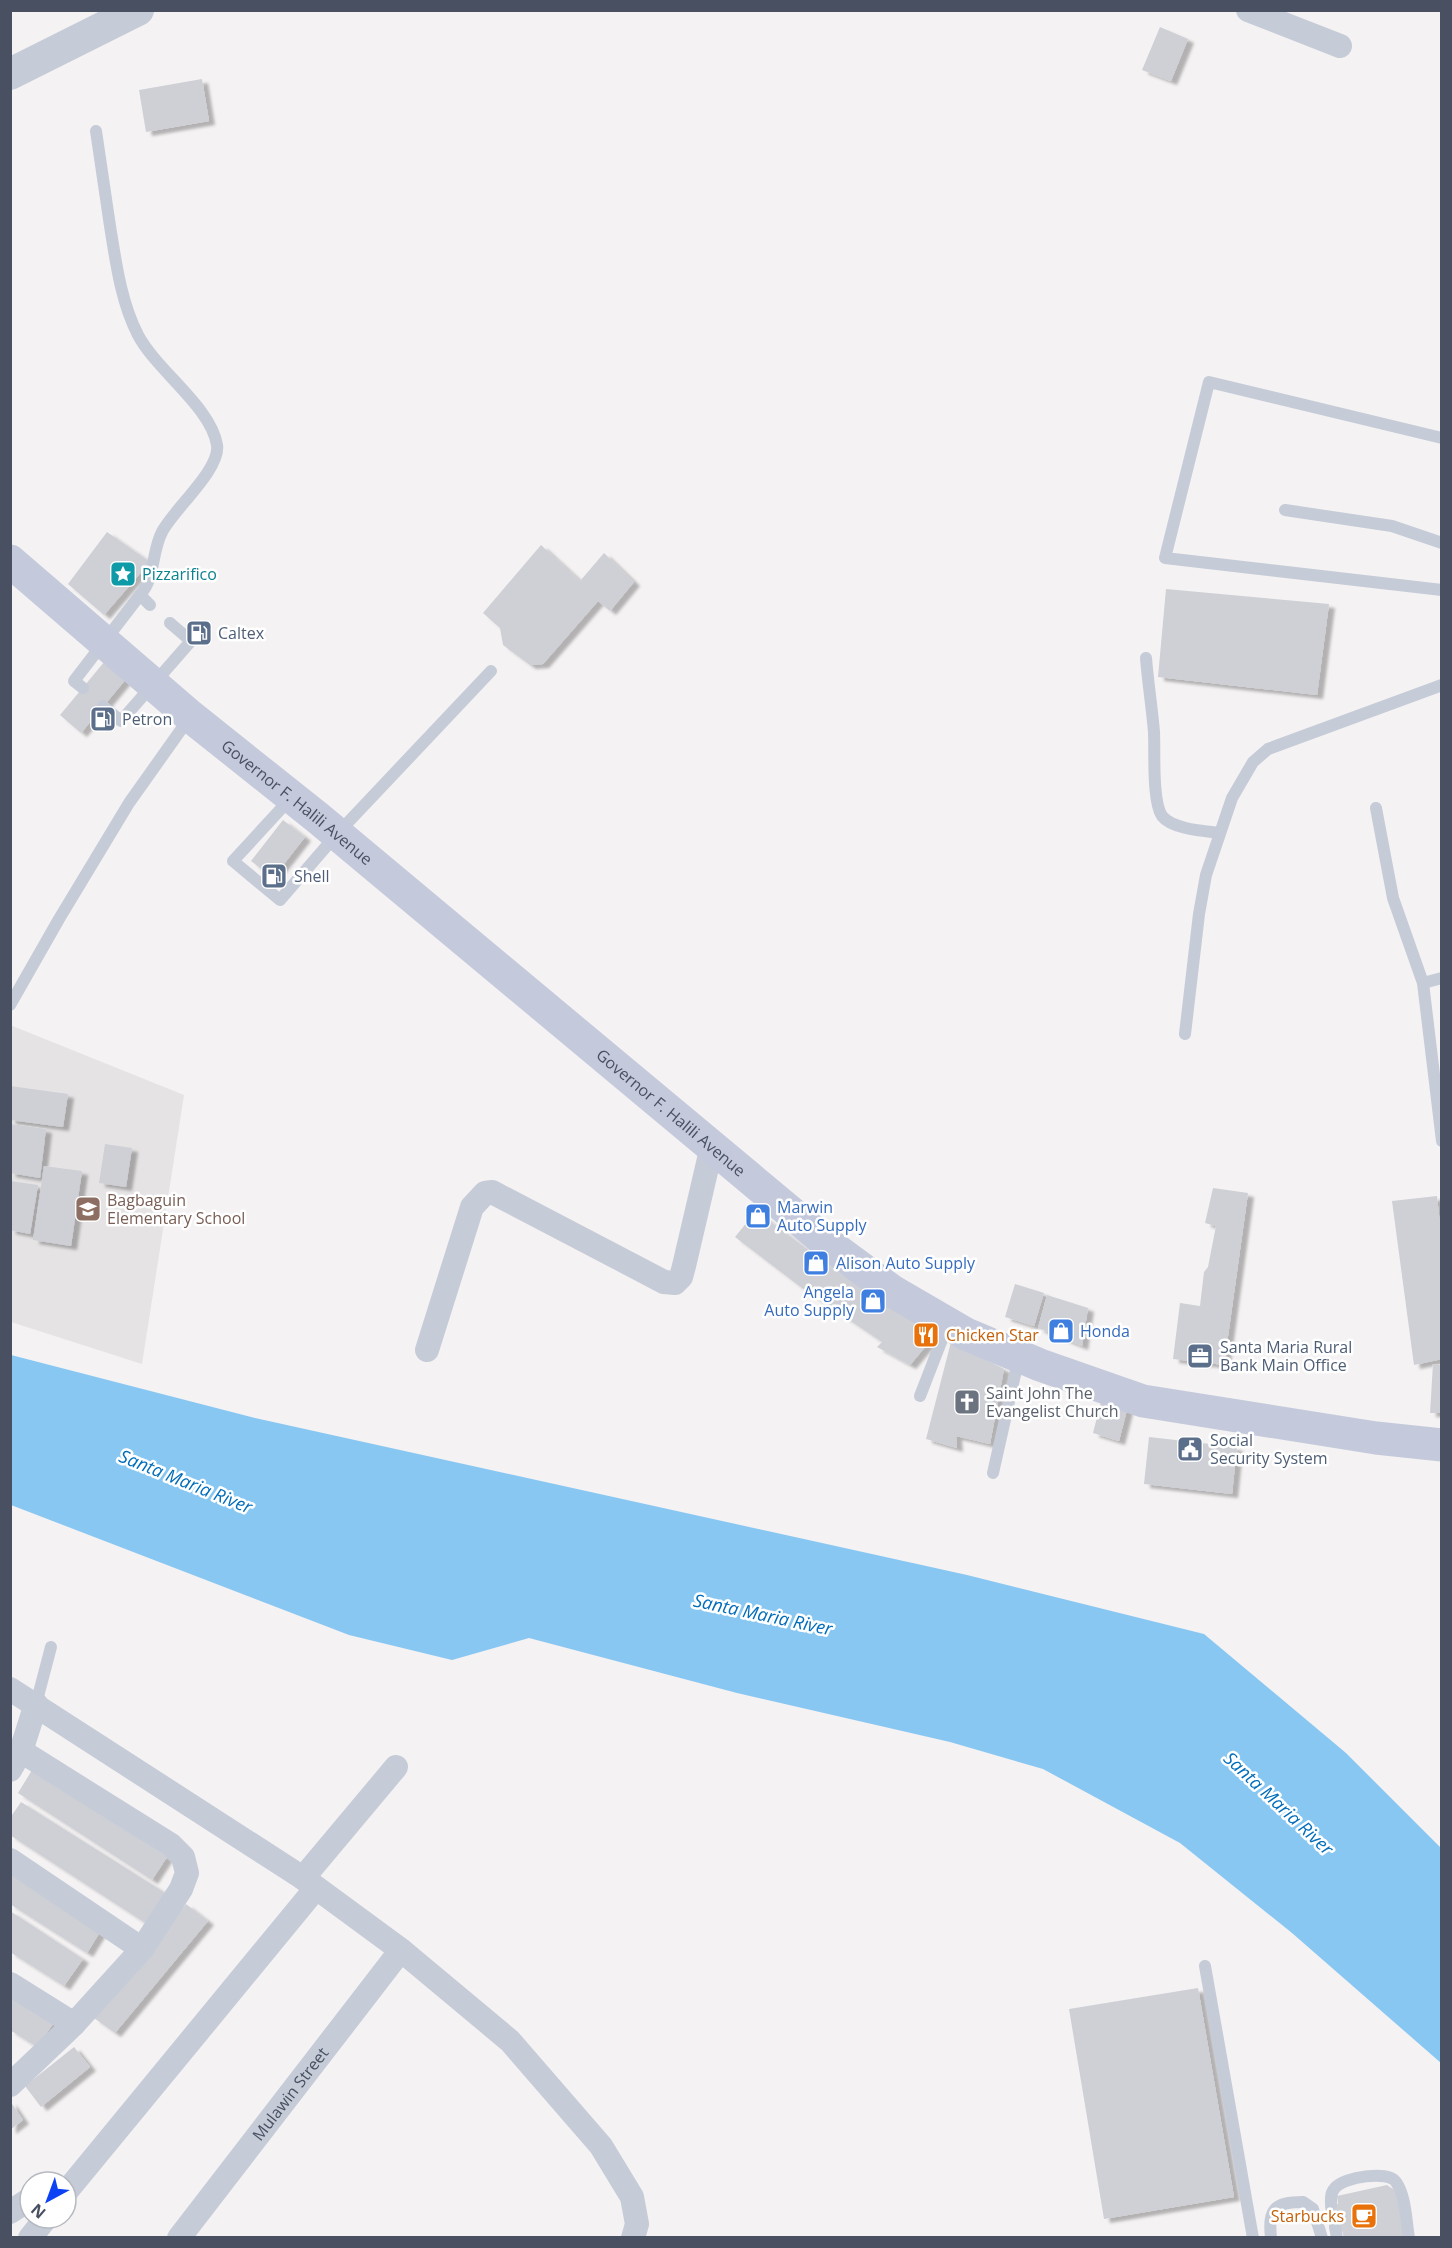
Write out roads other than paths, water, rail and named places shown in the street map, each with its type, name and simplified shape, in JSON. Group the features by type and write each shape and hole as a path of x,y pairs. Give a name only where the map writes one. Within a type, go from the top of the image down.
{"main road":[{"name":"Governor F. Halili Avenue","path":"10,561 190,716 338,834 831,1246 892,1291 966,1334 1019,1356 1143,1401 1376,1438 1442,1445"}],"street":[{"path":"10,74 138,10"},
{"path":"1248,10 1341,46"},
{"path":"427,1350 472,1208 485,1193 492,1192 664,1281 675,1282 681,1277 684,1266 712,1146"},
{"path":"10,1689 309,1883 401,1950 510,2041 601,2146 632,2197 637,2224 633,2238"},
{"path":"10,2085 74,2024 142,1949 181,1888 187,1873 183,1857 171,1845 16,1760 36,1704"},
{"path":"78,2171 309,1883 396,1767"},
{"path":"10,1860 142,1949"},
{"name":"Mulawin Street","path":"179,2238 401,1950"},
{"path":"10,1983 74,2024"}],"lane":[{"path":"82,688 74,681 140,596 152,575 155,550 162,532 212,465 218,453 214,434 201,413 145,347 130,315 117,273 96,131"},
{"path":"1442,438 1209,382 1165,558 1442,590"},
{"path":"1285,510 1392,526 1442,543"},
{"path":"140,596 150,605"},
{"path":"103,706 121,721 191,641 170,623"},
{"path":"1146,658 1154,729 1155,773 1162,816 1170,823 1220,833"},
{"path":"292,797 233,861 280,900 338,834 491,671"},
{"path":"1185,1034 1206,875 1232,798 1253,762 1268,749 1442,685"},
{"path":"10,1005 129,802 190,716"},
{"path":"1376,808 1393,898 1422,983 1442,1141"},
{"path":"1422,983 1442,978"},
{"path":"920,1396 948,1323"},
{"path":"993,1473 1019,1356"},
{"path":"36,1704 51,1647"},
{"path":"1205,1965 1253,2238"},
{"path":"1331,2205 1331,2195 1335,2188 1344,2181 1388,2176 1396,2181 1401,2193 1409,2238"},
{"path":"1271,2238 1269,2223 1272,2211 1280,2204 1303,2202 1313,2209 1322,2238"}],"water":[{"name":"Santa Maria River","path":"11,1355 255,1418 967,1575 1204,1634 1346,1753 1441,1848 1441,2063 1292,1933 1180,1843 1043,1769 950,1742 737,1693 529,1638 452,1660 349,1635 11,1505"}],"place":[{"name":"Pizzarifico","path":"123,574"},
{"name":"Caltex","path":"199,633"},
{"name":"Petron","path":"103,719"},
{"name":"Shell","path":"274,876"},
{"name":"Bagbaguin Elementary School","path":"88,1209"},
{"name":"Marwin Auto Supply","path":"758,1216"},
{"name":"Alison Auto Supply","path":"816,1263"},
{"name":"Angela Auto Supply","path":"873,1301"},
{"name":"Honda","path":"1061,1331"},
{"name":"Chicken Star","path":"926,1335"},
{"name":"Santa Maria Rural Bank Main Office","path":"1200,1356"},
{"name":"Saint John The Evangelist Church","path":"967,1402"},
{"name":"Social Security System","path":"1190,1449"},
{"name":"Starbucks","path":"1364,2216"}]}
